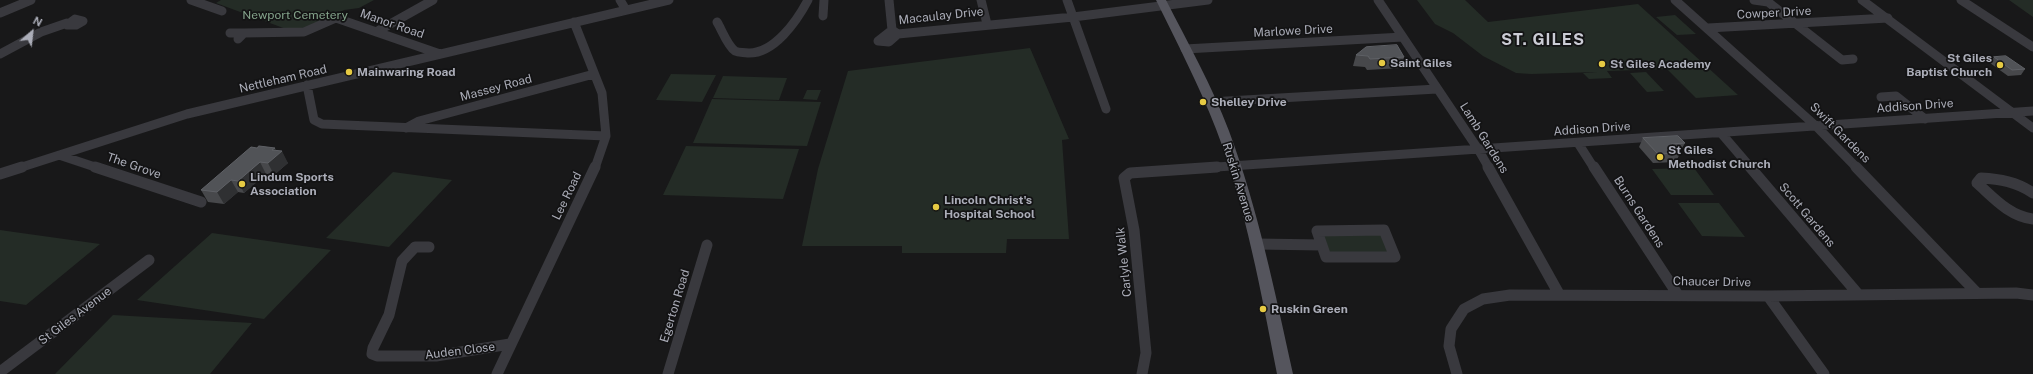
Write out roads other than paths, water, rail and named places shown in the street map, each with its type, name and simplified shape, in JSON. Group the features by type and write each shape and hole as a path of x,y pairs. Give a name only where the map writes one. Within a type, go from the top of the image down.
{"main road":[{"name":"Ruskin Avenue","path":"1162,2 1223,131 1257,244 1285,374"}],"street":[{"path":"0,13 31,0"},
{"path":"191,0 222,12"},
{"path":"376,32 433,0"},
{"path":"620,0 626,10"},
{"name":"Nettleham Road","path":"0,174 170,119 307,85 669,0"},
{"path":"721,24 732,48 738,52 755,53 774,45 801,13 808,0"},
{"path":"823,16 824,0"},
{"name":"Macaulay Drive","path":"889,0 895,32 1073,17 1162,2 1208,0"},
{"path":"980,0 987,24"},
{"path":"1068,0 1106,109"},
{"name":"Lamb Gardens","path":"1378,0 1478,150 1559,294"},
{"name":"Swift Gardens","path":"1675,0 1817,127 1977,293"},
{"path":"1754,0 1769,1 1842,60"},
{"path":"1862,0 2033,128"},
{"path":"1961,0 2033,47"},
{"name":"Manor Road","path":"230,33 241,36 304,32 336,18 440,54"},
{"name":"Cowper Drive","path":"1708,28 1888,18"},
{"name":"Lee Road","path":"496,374 592,174 606,136 604,104 574,22"},
{"path":"0,54 41,32 67,23"},
{"name":"Marlowe Drive","path":"1185,49 1403,37"},
{"path":"1832,61 1853,60"},
{"name":"Massey Road","path":"405,128 420,121 594,74"},
{"path":"307,85 314,120 317,123 606,136"},
{"path":"1210,102 1437,89"},
{"path":"1881,97 1908,95"},
{"path":"1896,96 1925,119"},
{"name":"Addison Drive","path":"1152,171 1721,134 2033,111"},
{"name":"Scott Gardens","path":"1721,134 1858,294"},
{"name":"Burns Gardens","path":"1578,143 1678,295"},
{"name":"The Grove","path":"59,155 201,202"},
{"name":"Carlyle Walk","path":"1142,374 1146,353 1134,230 1124,178 1130,173 1152,171"},
{"path":"2033,193 2006,179 1981,178 1977,183 2007,210 2028,219 2033,219"},
{"path":"1384,230 1395,257 1326,257 1322,245 1317,232 1384,230"},
{"path":"1257,244 1322,245"},
{"name":"Egerton Road","path":"668,374 707,245"},
{"name":"Auden Close","path":"429,247 415,247 402,261 389,315 373,348 372,354 377,356 436,356 510,344"},
{"name":"St Giles Avenue","path":"0,372 150,260"},
{"name":"Chaucer Drive","path":"1457,374 1449,346 1451,329 1464,309 1483,298 1510,295 1559,294 1768,296 2016,293 2033,295"},
{"path":"1768,296 1824,374"}],"place":[{"name":"Saint Giles","path":"1382,63"},
{"name":"St Giles Academy","path":"1602,64"},
{"name":"St Giles Baptist Church","path":"2000,65"},
{"name":"Mainwaring Road","path":"349,72"},
{"name":"Shelley Drive","path":"1203,102"},
{"name":"St Giles Methodist Church","path":"1660,157"},
{"name":"Lindum Sports Association","path":"242,184"},
{"name":"Lincoln Christ's Hospital School","path":"936,207"},
{"name":"Ruskin Green","path":"1263,309"}],"district":[{"name":"ST. GILES","path":"1543,40"}],"park label":[{"name":"Newport Cemetery","path":"295,15"}]}
